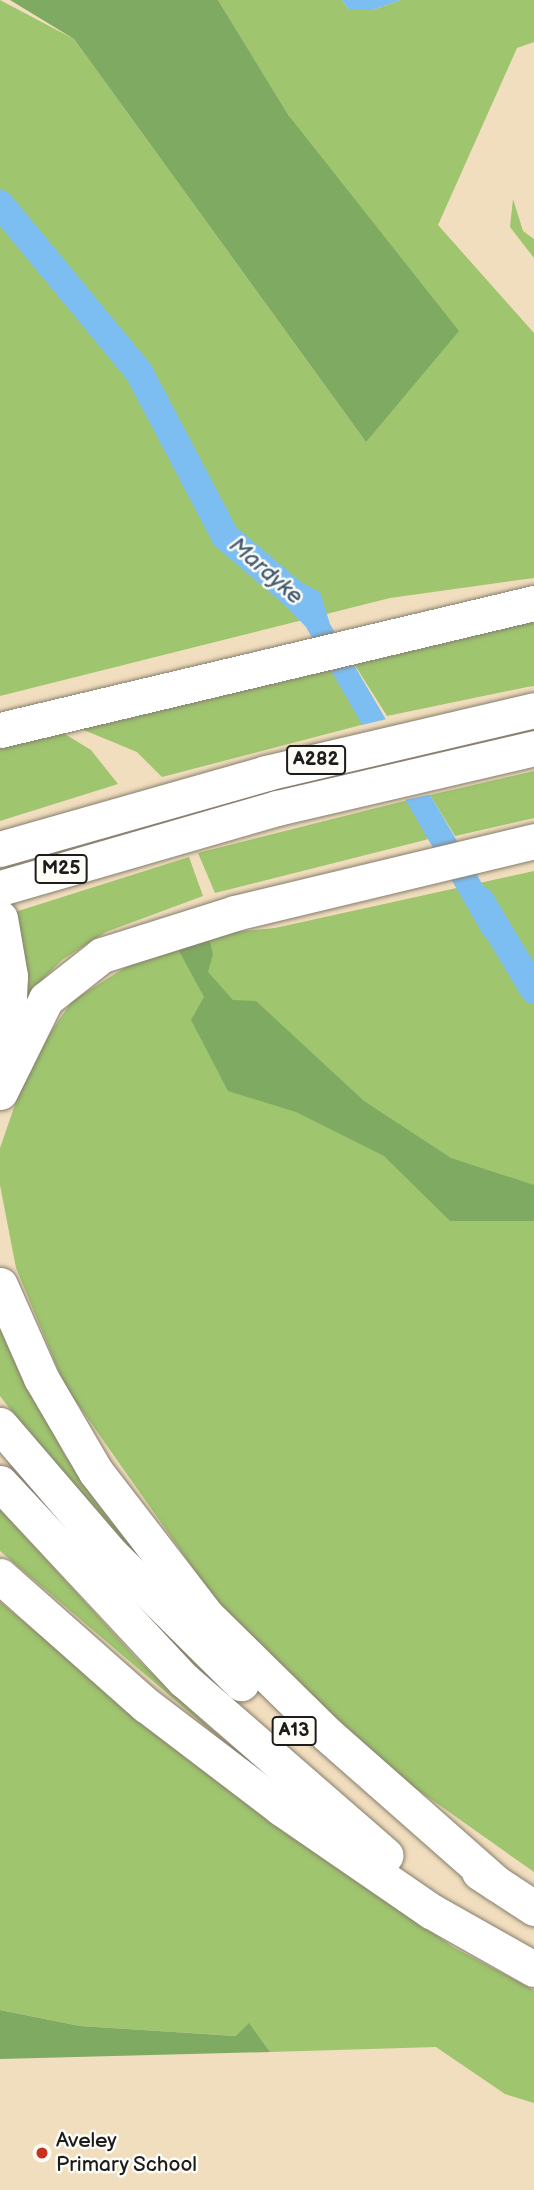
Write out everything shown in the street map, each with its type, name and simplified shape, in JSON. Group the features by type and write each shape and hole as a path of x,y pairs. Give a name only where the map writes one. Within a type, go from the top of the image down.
{"highway":[{"path":"0,730 534,603"},
{"name":"A282","path":"0,849 100,819 534,710"},
{"name":"M25","path":"0,888 121,851 534,748"},
{"path":"0,1091 46,999 111,951 327,889 534,841"},
{"path":"0,918 10,989 0,1091"},
{"path":"0,1285 41,1378 96,1472 207,1616 327,1734 497,1884"},
{"name":"A13","path":"0,1425 112,1555 206,1650 317,1752 497,1884 534,1908"},
{"name":"A13","path":"0,1483 184,1680 385,1855 440,1894 478,1934 534,1969"},
{"path":"0,1576 146,1705 281,1808 431,1911 478,1934"}],"green space":[{"path":"0,0 74,39 366,442 289,116 218,0 342,0 349,10 372,10 401,0 534,0 534,42 517,48 438,225 534,333 534,578 390,598 0,696"},
{"path":"10,0 218,0 289,116 459,331 366,442 74,39"},
{"path":"513,199 523,231 534,239 534,258 510,227"},
{"path":"534,617 534,686 387,716 351,659"},
{"path":"328,662 365,724 162,777 137,752 79,728"},
{"path":"50,725 91,750 118,784 0,821 0,736"},
{"path":"534,771 534,818 455,836 430,795"},
{"path":"408,800 429,839 215,893 198,853"},
{"path":"189,857 203,896 106,932 62,960 25,997 15,912"},
{"path":"534,871 534,1872 408,1783 240,1635 65,1386 16,1268 0,1185 0,1148 29,1064 72,1001 172,938 275,928"},
{"path":"208,935 213,954 208,972 233,1000 256,1001 364,1101 451,1158 534,1185 534,1221 450,1221 384,1156 296,1112 228,1091 191,1020 204,997 172,938"},
{"path":"0,1320 64,1454 184,1610 49,1460 0,1396"},
{"path":"0,1509 136,1658 229,1746 0,1551"},
{"path":"0,1602 191,1760 453,1947 534,1990 534,2103 505,2094 436,2047 270,2052 249,2024 237,2036 80,2026 0,2010"},
{"path":"0,2010 80,2026 236,2036 249,2023 270,2052 0,2059"}],"water":[{"path":"342,0 401,0 372,10 349,10"},
{"path":"286,575 320,592 330,624 508,928 485,938 306,627 266,585"}],"pier":[{"path":"391,718 433,794 404,800 362,725"}],"waterway":[{"name":"Mardyke","path":"0,204 139,372 225,536 304,603"},
{"name":"Mardyke","path":"480,900 534,990"}],"place":[{"name":"Aveley Primary School","path":"42,2153"}]}
